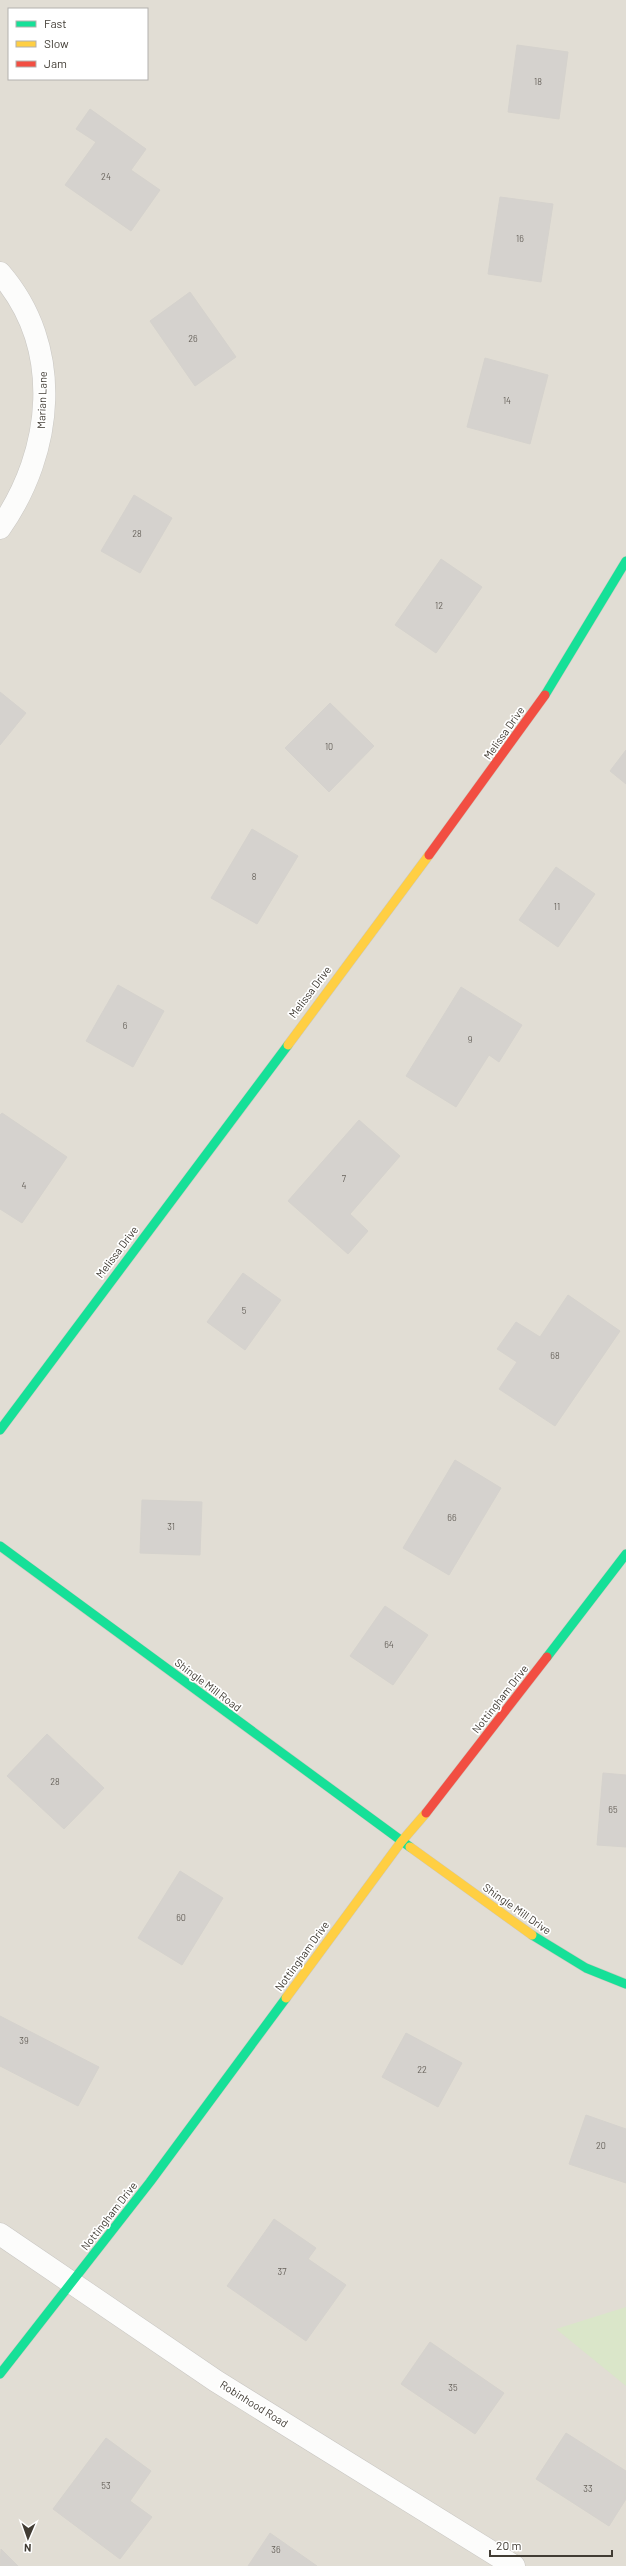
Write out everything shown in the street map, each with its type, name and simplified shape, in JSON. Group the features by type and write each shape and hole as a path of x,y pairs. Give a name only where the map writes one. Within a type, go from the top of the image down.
{"street":[{"name":"Marian Lane","path":"0,274 14,290 30,317 42,356 44,392 40,438 27,481 0,528"},
{"name":"Melissa Drive","path":"0,1430 512,744 560,674 626,561"},
{"name":"Shingle Mill Road","path":"0,1546 401,1842"},
{"name":"Nottingham Drive","path":"0,2374 72,2284 150,2182 401,1842 435,1802 626,1554"},
{"name":"Shingle Mill Drive","path":"401,1842 522,1929 586,1968 626,1984"},
{"name":"Robinhood Road","path":"0,2234 216,2381 514,2566"}],"shaded area":[{"path":"0,0 626,0 626,2566 0,2566"}],"green space":[{"path":"626,2307 626,2386 556,2329"}],"building":[{"path":"517,45 568,52 559,119 508,112"},
{"path":"90,109 146,149 131,170 160,190 131,231 65,185 96,142 76,129"},
{"path":"500,197 553,204 541,282 488,274"},
{"path":"190,292 236,357 195,386 150,321"},
{"path":"485,358 548,375 530,444 467,427"},
{"path":"134,495 172,518 140,573 101,551"},
{"path":"441,559 482,587 436,653 395,625"},
{"path":"0,692 26,713 0,745"},
{"path":"330,703 374,746 329,792 285,748"},
{"path":"626,750 626,784 610,771"},
{"path":"252,829 298,856 257,924 211,898"},
{"path":"556,867 595,894 558,947 519,920"},
{"path":"118,985 164,1011 133,1067 86,1041"},
{"path":"461,987 522,1025 499,1062 489,1055 456,1107 406,1076"},
{"path":"2,1113 67,1157 22,1223 0,1209 0,1115"},
{"path":"359,1120 400,1156 350,1214 368,1231 348,1254 288,1201"},
{"path":"243,1273 281,1300 245,1350 207,1322"},
{"path":"568,1295 620,1331 555,1426 499,1389 517,1362 497,1349 516,1322 540,1337"},
{"path":"455,1460 501,1488 449,1575 403,1548"},
{"path":"142,1500 202,1502 200,1555 140,1553"},
{"path":"385,1606 428,1635 393,1685 350,1656"},
{"path":"47,1734 104,1788 64,1829 7,1776"},
{"path":"603,1773 626,1775 626,1847 597,1845"},
{"path":"180,1871 223,1898 182,1965 138,1938"},
{"path":"0,2016 99,2067 78,2106 0,2066"},
{"path":"406,2033 462,2063 438,2107 382,2077"},
{"path":"586,2115 626,2129 626,2183 569,2164"},
{"path":"274,2219 316,2248 308,2259 346,2285 306,2341 227,2286"},
{"path":"430,2342 504,2393 475,2434 401,2384"},
{"path":"566,2433 626,2471 626,2499 609,2526 536,2479"},
{"path":"106,2438 151,2471 130,2501 152,2517 120,2559 53,2509"},
{"path":"270,2533 317,2566 248,2566"},
{"path":"1,2549 18,2566 0,2566"}],"traffic: fast":[{"path":"545,695 626,561"},
{"path":"0,1430 288,1045"},
{"path":"0,1546 410,1847"},
{"path":"547,1657 626,1554"},
{"path":"532,1935 586,1968 626,1984"},
{"path":"0,2374 150,2182 286,1998"}],"traffic: slow":[{"path":"288,1045 429,855"},
{"path":"286,1998 401,1842 426,1813"},
{"path":"410,1847 532,1935"}],"traffic: jam":[{"path":"429,855 545,695"},
{"path":"426,1813 547,1657"}]}
